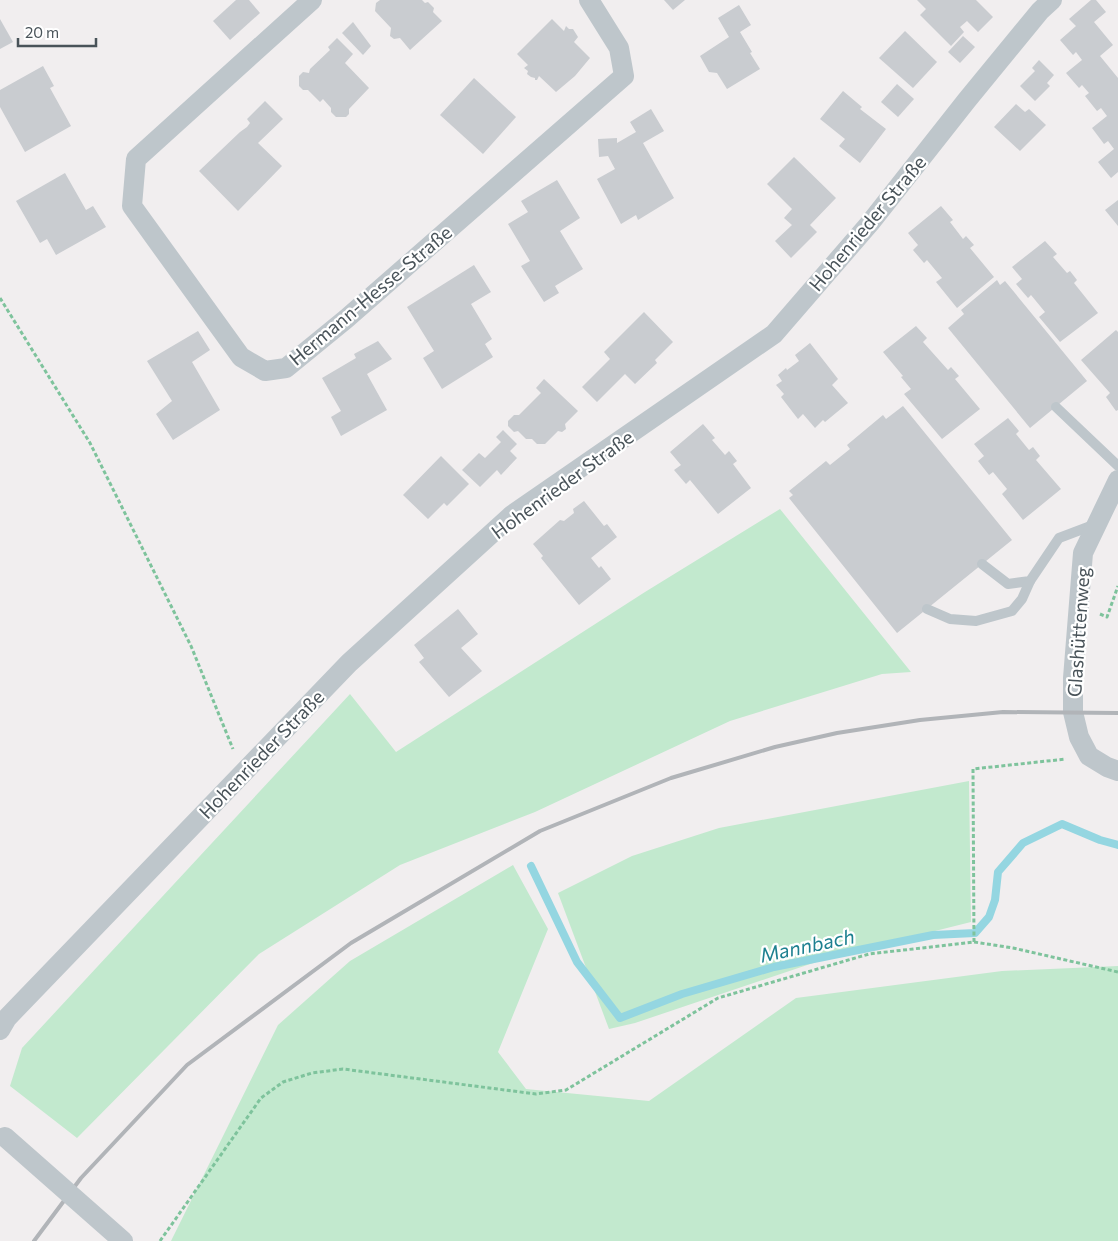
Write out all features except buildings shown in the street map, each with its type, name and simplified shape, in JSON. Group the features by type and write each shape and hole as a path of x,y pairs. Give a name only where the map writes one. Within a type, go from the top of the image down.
{"street":[{"name":"Hermann-Hesse-Straße","path":"312,0 136,159 132,206 241,358 265,371 286,368 346,319 624,76 619,48 588,0"},
{"name":"Hohenrieder Straße","path":"0,1030 7,1018 349,662 512,515 774,334 870,223 967,100 1040,11 1052,0"},
{"name":"Glashüttenweg","path":"1089,756 1079,737 1073,712 1074,658 1083,553 1118,480"},
{"path":"1089,756 1107,767 1118,770"},
{"path":"2,1135 123,1241"}],"lane":[{"path":"1056,407 1118,466"},
{"path":"927,609 950,619 976,622 1012,611 1022,600 1030,581 1058,538 1097,523"},
{"path":"982,564 1008,584 1030,581"}],"path":[{"path":"0,298 90,443 191,646 243,773"},
{"path":"974,942 973,769 1089,756"},
{"path":"160,1241 261,1098 283,1082 312,1073 343,1069 536,1094 566,1090 718,998 869,954 974,942 1013,948 1118,972"}],"green space":[{"path":"780,509 911,672 882,674 730,721 535,812 400,865 259,954 77,1138 10,1086 22,1048 350,694 396,752 645,592"},
{"path":"969,781 971,922 831,957 635,1023 609,1029 558,893 632,856 719,828"},
{"path":"513,865 548,929 498,1052 526,1089 649,1101 796,998 1002,971 1118,966 1118,1241 171,1241 278,1025 350,961"}],"waterway":[{"name":"Mannbach","path":"531,866 577,962 620,1018 682,994 774,967 933,935 975,933 989,917 995,900 998,872 1023,843 1062,824 1100,840 1118,845"}],"railway":[{"path":"34,1241 81,1178 187,1065 351,943 540,831 671,778 775,747 837,733 920,720 1003,712 1118,713"}]}
